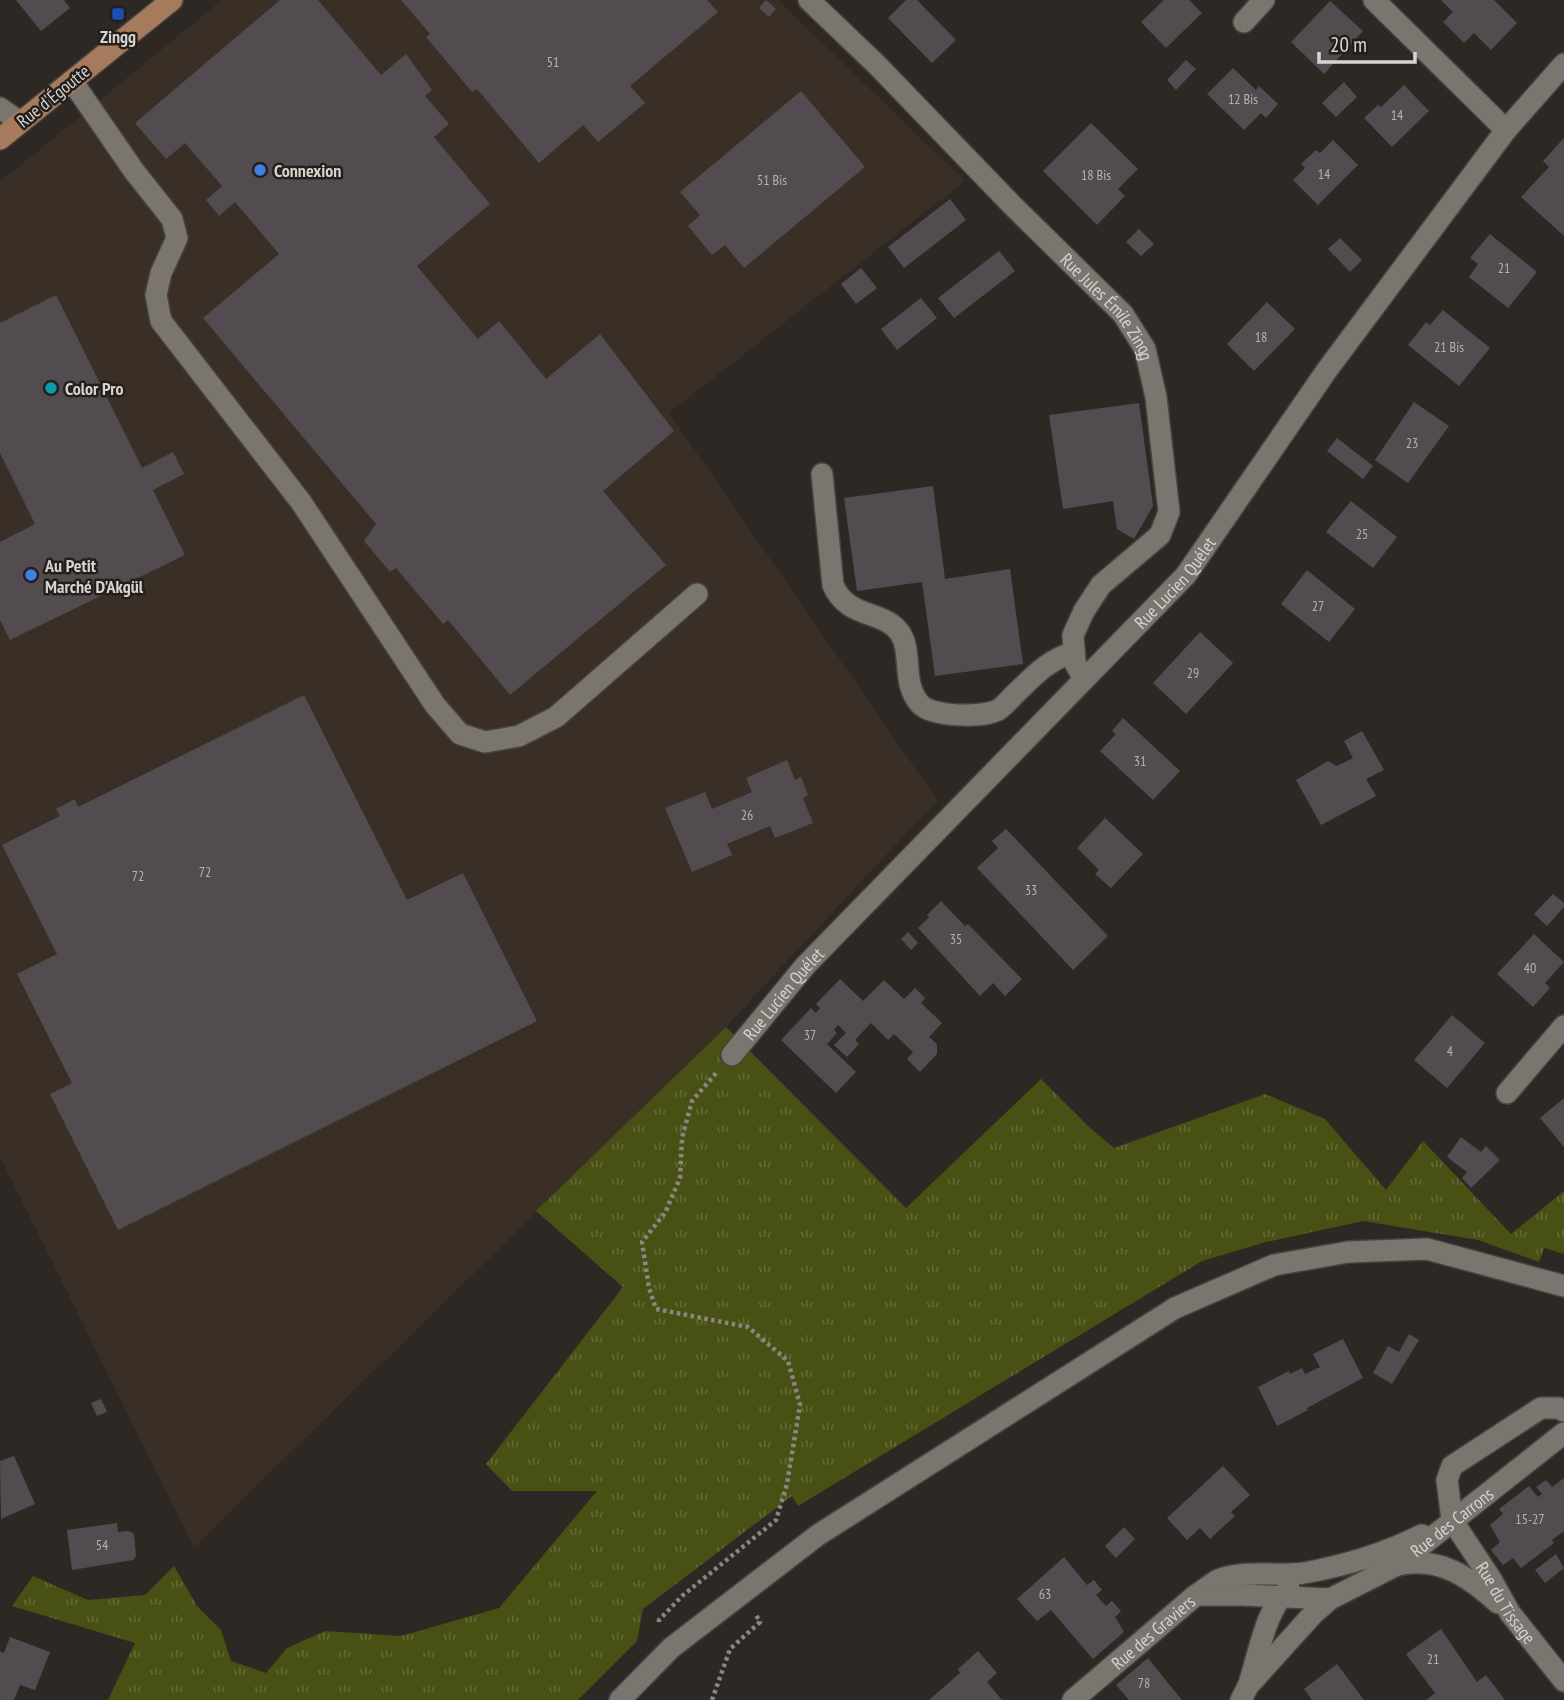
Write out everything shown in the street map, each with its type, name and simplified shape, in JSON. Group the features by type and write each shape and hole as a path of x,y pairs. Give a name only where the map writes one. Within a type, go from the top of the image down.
{"main road":[{"name":"Rue d'Égoutte","path":"0,139 172,0"}],"street":[{"name":"Rue Jules Émile Zingg","path":"809,0 877,65 1012,205 1123,314 1145,349 1156,397 1169,512 1160,535 1101,585 1084,611 1073,635 1074,652"},
{"path":"1244,22 1264,0"},
{"path":"1374,0 1506,130"},
{"name":"Rue Lucien Quélet","path":"732,1055 805,966 1185,575 1327,370 1506,130 1564,64"},
{"path":"72,81 134,171 172,219 177,238 161,273 156,295 161,321 301,502 435,705 460,734 485,742 519,736 556,717 697,594"},
{"path":"0,107 20,122"},
{"path":"822,474 833,586 838,597 862,613 892,623 902,635 911,690 922,706 947,714 980,715 998,710 1055,658 1074,652 1075,663 1084,679"},
{"path":"1507,1093 1564,1026"},
{"path":"620,1700 671,1648 818,1535 1175,1308 1274,1265 1348,1252 1427,1249 1564,1286"},
{"path":"1196,1595 1218,1580 1233,1576 1306,1572 1405,1543 1452,1520 1447,1480 1452,1466 1541,1408 1559,1408 1564,1411"},
{"name":"Rue des Carrons","path":"1330,1599 1397,1565 1564,1433"},
{"name":"Rue du Tissage","path":"1452,1520 1510,1613 1564,1681"},
{"path":"1397,1565 1431,1563 1448,1567 1469,1579 1510,1613"},
{"path":"1245,1693 1268,1621 1280,1597 1306,1572"},
{"name":"Rue des Graviers","path":"1073,1700 1196,1595 1330,1599"},
{"path":"1245,1693 1314,1613 1330,1599"}],"path":[{"path":"682,1596 776,1520 787,1485 800,1405 788,1361 748,1326 656,1309 649,1288 642,1242 665,1213 680,1178 682,1138 692,1101 732,1055"},
{"path":"712,1700 730,1649 760,1622 753,1611"}],"shaded area":[{"path":"222,0 778,0 965,181 669,413 937,800 726,1027 194,1547 0,1157 0,182"}],"green space":[{"path":"726,1027 906,1208 1041,1079 1114,1148 1265,1094 1325,1119 1386,1190 1423,1141 1511,1234 1564,1191 1564,1254 1544,1248 1539,1262 1478,1240 1363,1221 1266,1242 1202,1261 798,1506 792,1496 643,1609 637,1641 578,1700 108,1700 135,1643 12,1606 33,1576 88,1600 145,1595 174,1566 197,1606 221,1630 231,1661 266,1673 287,1648 325,1631 401,1636 499,1608 597,1491 512,1491 486,1464 623,1287 536,1211"}],"building":[{"path":"16,0 64,0 70,8 41,31"},
{"path":"280,0 318,0 381,75 406,54 432,90 425,96 449,124 434,137 490,204 417,266 478,339 499,321 546,379 600,334 674,431 603,491 666,565 510,695 448,620 443,624 396,568 390,572 364,541 376,524 203,318 279,254 235,202 219,216 206,200 222,186 185,143 166,159 135,123"},
{"path":"401,0 707,0 718,12 630,86 645,103 598,142 583,125 539,163 477,89 472,92 426,37 430,34"},
{"path":"766,0 776,9 769,17 759,8"},
{"path":"906,0 917,0 956,40 932,63 888,18"},
{"path":"1164,0 1189,0 1202,13 1166,48 1141,22"},
{"path":"1441,0 1494,0 1517,23 1491,50 1474,33 1464,43 1443,22 1453,12"},
{"path":"1330,1 1363,31 1324,74 1291,42"},
{"path":"1186,60 1196,69 1176,90 1167,80"},
{"path":"1233,68 1256,90 1259,86 1278,104 1266,118 1261,113 1244,130 1207,94"},
{"path":"1344,82 1357,97 1336,117 1322,103"},
{"path":"1404,85 1429,111 1392,147 1364,118 1378,105 1381,107"},
{"path":"801,91 865,167 744,268 725,245 712,255 688,226 700,215 680,192"},
{"path":"1091,123 1138,169 1118,189 1125,196 1097,225 1043,171"},
{"path":"1564,138 1564,236 1521,197 1549,167 1543,161"},
{"path":"1333,140 1358,165 1318,205 1293,180 1305,168 1301,164 1316,150 1320,153"},
{"path":"950,199 966,220 904,268 888,247"},
{"path":"1139,229 1154,244 1141,256 1126,242"},
{"path":"1490,234 1537,272 1508,308 1469,277 1478,264 1470,258"},
{"path":"1340,238 1362,260 1350,272 1328,249"},
{"path":"999,251 1015,271 954,318 938,298"},
{"path":"861,268 877,288 856,304 841,284"},
{"name":"Color Pro","path":"56,295 142,468 173,452 184,474 153,490 185,555 10,640 0,620 0,542 35,524 0,453 0,323"},
{"path":"921,298 937,318 897,350 881,329"},
{"path":"1267,302 1295,329 1254,371 1227,344"},
{"path":"1443,310 1490,348 1459,386 1408,345 1426,322 1430,325"},
{"path":"1414,402 1449,426 1408,483 1375,460"},
{"path":"1139,403 1153,506 1134,539 1117,529 1113,501 1063,509 1049,415"},
{"path":"1337,438 1373,466 1363,479 1327,451"},
{"path":"933,486 945,579 1010,569 1023,664 935,676 922,582 857,591 844,498"},
{"path":"1351,501 1397,537 1373,568 1326,532"},
{"path":"1307,570 1355,609 1329,642 1281,604"},
{"path":"1200,632 1233,663 1186,714 1153,683"},
{"path":"304,695 407,900 463,873 537,1021 118,1230 50,1094 72,1083 17,974 57,954 2,845 60,816 56,809 75,799 78,807"},
{"path":"1123,718 1180,771 1153,800 1100,751 1116,734 1112,731"},
{"path":"1362,731 1384,770 1366,779 1376,796 1321,825 1296,780 1328,761 1337,766 1353,758 1344,741"},
{"path":"787,760 795,780 801,777 808,795 803,798 813,823 775,838 770,826 727,844 732,855 692,872 665,808 705,792 712,809 752,792 746,778"},
{"path":"1105,818 1143,854 1111,888 1095,874 1099,870 1077,848"},
{"path":"1006,829 1108,936 1073,970 977,868 998,848 992,841"},
{"path":"1553,894 1564,903 1564,907 1547,926 1534,914"},
{"path":"941,901 965,926 968,924 1022,979 1005,996 993,983 980,996 918,928"},
{"path":"908,932 918,943 911,950 901,939"},
{"path":"1534,934 1564,962 1545,983 1550,988 1533,1007 1497,974"},
{"path":"840,979 863,1001 884,980 904,999 915,988 925,998 921,1003 942,1023 929,1037 937,1044 937,1054 920,1072 907,1059 913,1052 894,1034 888,1040 871,1023 855,1040 859,1044 847,1057 834,1045 846,1033 838,1025 834,1030 837,1033 827,1044 856,1072 836,1093 781,1040 811,1008 816,1013 820,1008 816,1004"},
{"path":"1452,1015 1485,1043 1447,1088 1414,1060"},
{"path":"1564,1098 1564,1147 1540,1118"},
{"path":"1461,1137 1481,1152 1486,1146 1500,1160 1471,1188 1462,1178 1467,1172 1447,1157"},
{"path":"1409,1334 1419,1340 1392,1384 1373,1373 1388,1346 1399,1352"},
{"path":"1343,1339 1363,1378 1277,1426 1258,1387 1289,1371 1290,1374 1302,1368 1305,1374 1320,1367 1313,1354"},
{"path":"101,1399 107,1412 97,1416 91,1403"},
{"path":"14,1456 35,1504 1,1519 0,1461"},
{"path":"1223,1466 1250,1495 1231,1512 1235,1516 1210,1539 1200,1528 1187,1540 1167,1518"},
{"path":"1564,1478 1564,1531 1552,1540 1554,1543 1521,1568 1513,1558 1503,1565 1491,1550 1500,1542 1490,1525 1503,1514 1499,1509 1529,1486 1538,1497 1542,1494 1536,1487 1546,1480 1552,1487"},
{"path":"117,1523 118,1532 129,1531 134,1534 136,1556 133,1560 72,1570 67,1530"},
{"path":"1124,1527 1135,1539 1116,1558 1105,1546"},
{"path":"1556,1554 1564,1568 1545,1583 1535,1570"},
{"path":"1064,1557 1087,1585 1094,1580 1102,1590 1096,1595 1106,1606 1112,1601 1121,1611 1115,1617 1124,1632 1093,1659 1051,1610 1037,1621 1017,1599"},
{"path":"1441,1629 1477,1682 1486,1675 1505,1700 1426,1700 1435,1693 1406,1654"},
{"path":"10,1637 50,1652 35,1690 20,1685 14,1700 0,1700 0,1651 4,1653"},
{"path":"978,1651 997,1673 987,1682 1002,1700 929,1700 960,1673 958,1669"},
{"path":"1148,1658 1182,1700 1129,1700 1116,1685"},
{"path":"1337,1664 1364,1700 1312,1700 1304,1689"}],"place":[{"name":"Zingg","path":"118,14"},
{"name":"Connexion","path":"260,170"},
{"name":"Color Pro","path":"51,388"},
{"name":"Au Petit Marché D'Akgül","path":"31,575"}]}
